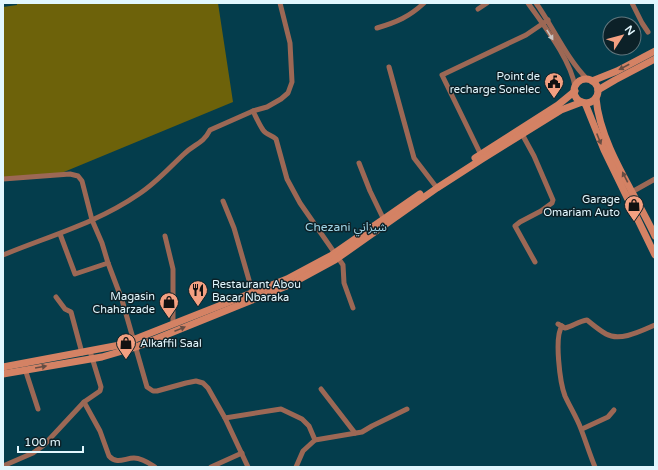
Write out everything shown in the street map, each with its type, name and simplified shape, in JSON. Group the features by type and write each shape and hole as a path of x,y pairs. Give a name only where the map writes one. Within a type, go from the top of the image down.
{"main road":[{"path":"3,374 24,367 90,351 135,344 173,324 289,285 337,256 435,187 558,105 575,89 580,82 617,71 655,51"},
{"path":"598,90 655,59"},
{"path":"590,80 596,85 598,90 596,98 597,112 600,123 655,255"},
{"path":"575,89 577,97 583,102 604,150 655,236"},
{"path":"481,156 522,134 561,110 583,102 591,102 596,98"},
{"path":"3,367 24,367 92,359 135,344 253,296"}],"street":[{"path":"3,255 33,242 60,234 103,216 138,194 162,176 187,150 199,144 207,136 210,130 253,111 267,107 288,93 292,82 290,43 280,3"},
{"path":"377,28 401,20 417,10 424,3"},
{"path":"478,9 487,3"},
{"path":"528,3 567,62 573,76 575,89"},
{"path":"536,3 575,65 590,80"},
{"path":"632,3 648,32"},
{"path":"481,156 442,75 526,35 548,20"},
{"path":"389,67 414,158 435,187"},
{"path":"253,111 263,130 267,134 273,135 276,139 287,179 300,203 343,265 344,283 353,308"},
{"path":"522,134 534,156 553,200 552,203 542,211 515,226 535,262"},
{"path":"359,163 384,222"},
{"path":"3,179 70,174 78,176 82,181 92,220 102,243 122,300 147,387 157,391 186,382 196,381 203,383 208,388 225,418 248,467"},
{"path":"629,193 655,179"},
{"path":"222,201 234,228 253,296"},
{"path":"60,234 75,274 108,263"},
{"path":"165,236 173,269 173,324"},
{"path":"56,297 65,309 70,310 71,312 82,353"},
{"path":"595,467 587,448 582,429 566,397 562,384 558,334 560,325 565,328 580,321 588,320 607,335 616,337 635,334 655,326"},
{"path":"3,466 33,453 44,445 84,402 100,391 100,386 90,351"},
{"path":"24,367 38,409"},
{"path":"321,389 355,433"},
{"path":"84,402 100,431 112,460 117,461 140,458 155,467"},
{"path":"225,418 281,408 302,418 309,426 315,440"},
{"path":"296,467 303,451 315,440 362,432 406,409"},
{"path":"582,429 608,417 614,410"},
{"path":"211,467 242,453"}],"shaded area":[{"path":"17,3 218,3 233,102 59,174 3,180 3,7 17,5"}],"place":[{"name":"Point de recharge Sonelec","path":"554,99"},
{"name":"Garage Omariam Auto","path":"634,222"},
{"name":"Restaurant Abou Bacar Nbaraka","path":"198,307"},
{"name":"Magasin Chaharzade","path":"169,319"},
{"name":"Alkaffil Saal","path":"126,360"}],"district":[{"name":"Chezani شيزاني","path":"346,227"}]}
